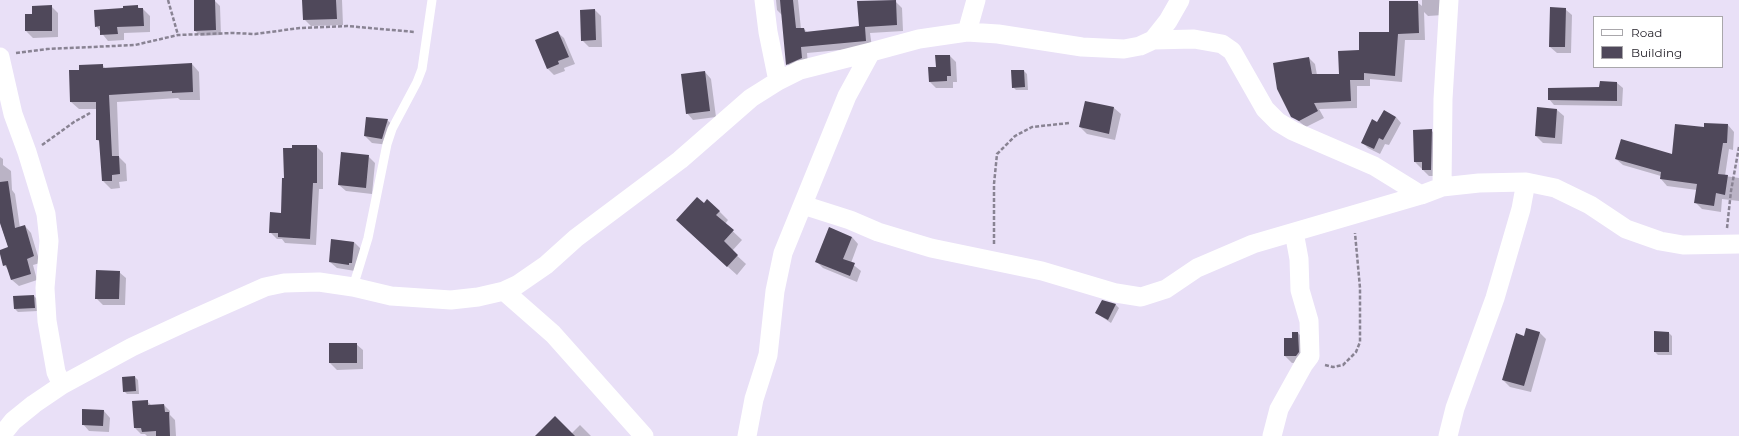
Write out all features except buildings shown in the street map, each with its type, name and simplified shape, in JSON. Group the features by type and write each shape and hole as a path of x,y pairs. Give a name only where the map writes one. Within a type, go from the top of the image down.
{"street":[{"path":"764,0 769,39 778,81"},
{"path":"967,32 976,0"},
{"path":"1,436 13,421 34,404 62,385 132,347 266,287 302,281 353,287 391,296 451,300 478,297 504,291 517,285 546,265 576,238 680,160 751,98 778,81 800,70 851,59 871,52 919,40 967,32 998,34 1082,47 1124,49 1140,46 1152,40 1168,21 1180,0"},
{"path":"1442,187 1443,99 1449,0"},
{"path":"1152,40 1194,39 1222,44 1232,51 1265,109 1278,122 1293,131 1374,166 1421,195"},
{"path":"747,436 754,398 768,355 775,291 783,253 847,96 871,52"},
{"path":"4,55 13,114 27,152 46,214 49,241 45,288 47,321 56,372 62,385"},
{"path":"803,204 850,220 878,232 923,246 1042,271 1116,293 1141,297 1166,289 1197,268 1254,244 1421,195 1442,187 1479,182 1526,182 1555,188 1590,205 1626,229 1660,241 1684,245 1732,244"},
{"path":"1448,436 1455,408 1495,298 1521,209 1526,182"},
{"path":"1272,436 1277,416 1301,369 1310,356 1309,321 1300,290 1299,259 1294,232"},
{"path":"504,291 553,334 644,436"}],"lane":[{"path":"353,287 368,238 387,144 392,129 417,82 422,69 432,0"}],"path":[{"path":"168,0 178,35"},
{"path":"4,55 47,49 135,45 178,35 233,33 255,34 300,28 347,26 428,33"},
{"path":"27,152 42,145 74,122 90,113"},
{"path":"994,260 994,184 998,154 1015,136 1032,127 1069,123"},
{"path":"1732,244 1730,191 1739,147"},
{"path":"1301,369 1316,363 1333,367 1343,365 1356,352 1360,342 1360,288 1352,214"}]}
